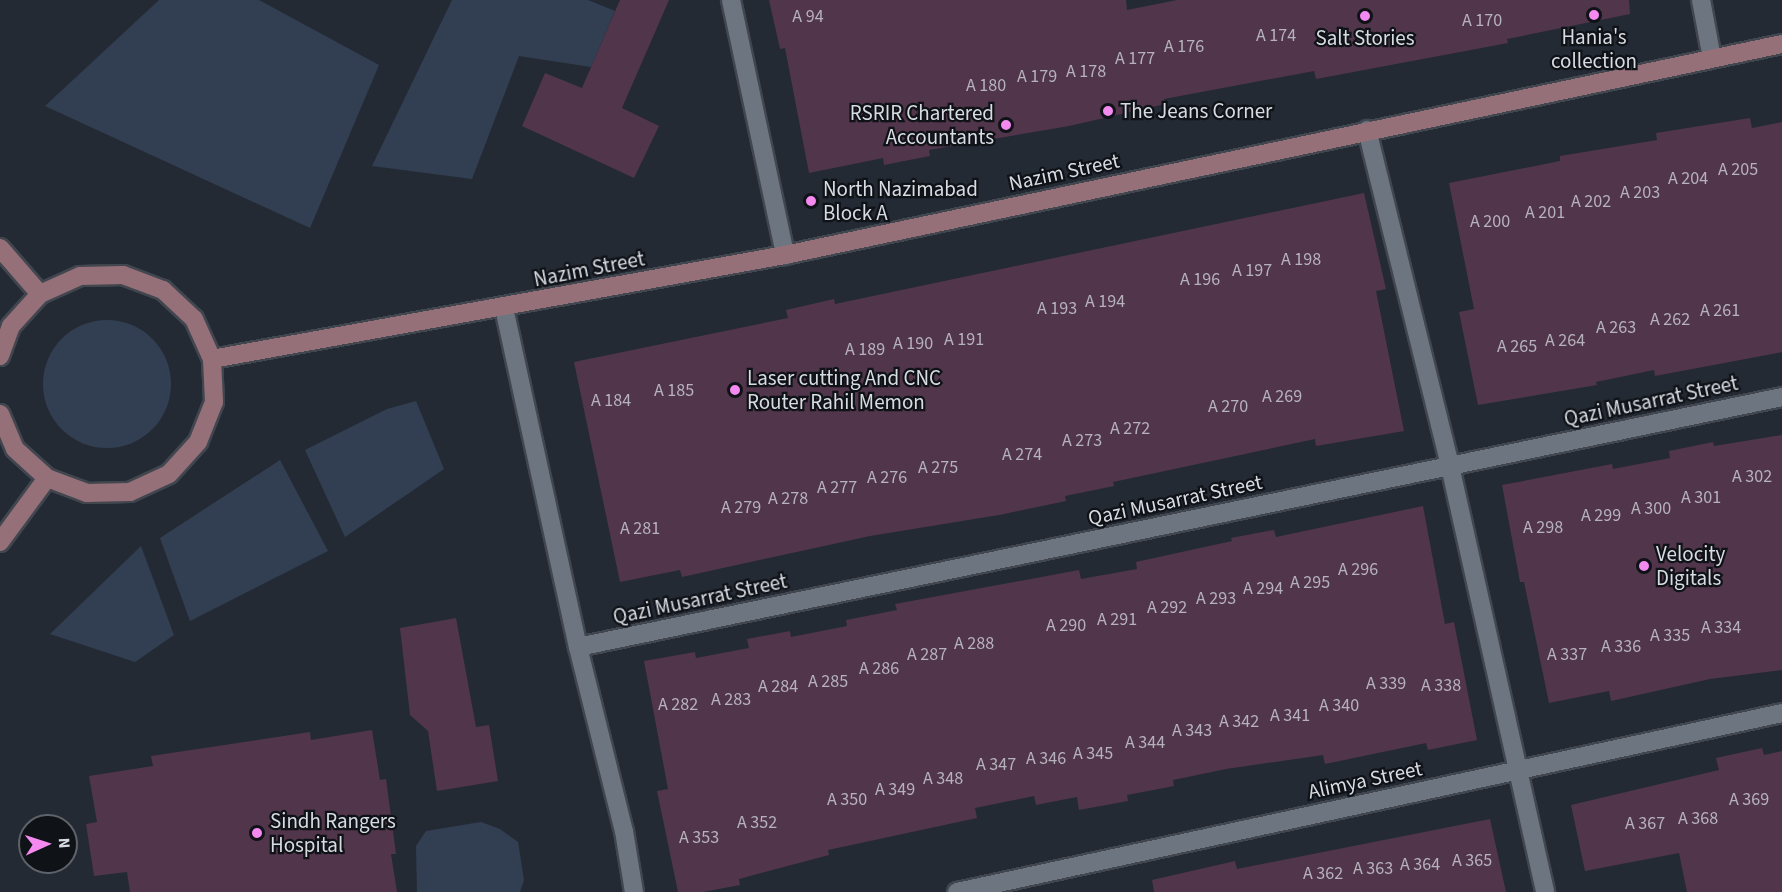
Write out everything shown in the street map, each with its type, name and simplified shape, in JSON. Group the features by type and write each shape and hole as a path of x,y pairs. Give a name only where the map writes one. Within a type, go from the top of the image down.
{"street":[{"path":"731,0 785,255"},
{"path":"1701,0 1713,58"},
{"name":"Nazim Street","path":"212,359 504,308 785,255 1782,44"},
{"path":"1367,130 1450,466 1545,892"},
{"path":"0,248 40,294"},
{"path":"0,356 11,326 40,294 80,276 123,275 163,290 194,320 212,359 214,402 198,442 169,474 130,492 87,493 47,478 15,448 0,414"},
{"path":"504,308 578,647 624,831 634,892"},
{"name":"Qazi Musarrat Street","path":"578,647 1782,397"},
{"path":"0,542 47,478"},
{"name":"Alimya Street","path":"957,892 1782,713"}],"shaded area":[{"path":"159,0 259,0 379,65 310,228 45,106"},
{"path":"452,0 588,0 615,11 591,67 519,56 472,179 372,166"},
{"path":"107,320 132,325 152,339 166,359 171,384 166,409 152,429 132,443 107,448 82,443 62,429 48,409 43,384 48,359 62,339 82,325"},
{"path":"416,401 444,469 345,537 305,450 387,409"},
{"path":"280,460 328,551 190,621 160,538"},
{"path":"141,546 174,635 135,662 50,634"},
{"path":"481,822 500,829 518,842 524,880 520,892 417,892 416,846 426,831"}],"building":[{"path":"620,0 669,0 622,108 659,126 634,178 522,126 545,73 582,88"},
{"path":"769,0 1126,0 1127,10 1177,0 1629,0 1630,14 1507,39 1508,43 1316,79 1314,71 1164,99 1165,104 1069,126 929,150 930,156 884,165 883,158 809,173 785,48 780,49"},
{"path":"1750,118 1752,128 1782,122 1782,352 1655,376 1654,370 1596,382 1597,385 1478,405 1459,312 1474,309 1449,183 1560,161 1560,156 1657,140 1656,133"},
{"path":"1364,193 1386,289 1376,291 1404,431 1316,446 1315,439 1113,482 1114,486 1065,496 1066,501 999,515 870,536 682,577 680,570 620,582 574,362 788,318 786,310 834,299 835,304"},
{"path":"1782,435 1782,670 1710,679 1611,701 1609,691 1549,703 1524,582 1520,582 1502,485 1612,464 1613,469 1670,458 1669,451 1713,442 1714,446"},
{"path":"1423,506 1445,624 1454,622 1477,740 1428,750 1426,743 1325,764 1323,755 1226,769 1173,780 1174,786 1127,795 1128,801 1079,810 1077,797 1036,805 1034,796 975,808 977,818 828,850 829,855 739,879 740,885 703,892 678,892 657,791 668,789 644,661 695,652 696,658 749,648 747,639 790,631 791,637 847,626 846,620 897,610 895,604 1079,570 1081,579 1137,569 1136,562 1232,541 1231,538 1274,530 1276,537"},
{"path":"456,618 476,727 489,725 498,781 437,791 428,731 410,715 400,628"},
{"path":"372,730 380,780 386,779 396,854 391,854 397,892 130,892 127,872 94,876 86,824 97,822 89,776 153,766 151,756 310,732 311,740"},
{"path":"1762,748 1764,755 1782,751 1782,892 1687,892 1679,853 1585,871 1571,805 1719,770 1716,758"},
{"path":"1490,819 1506,892 1154,892 1152,880 1235,861 1237,869"}],"place":[{"name":"Hania's collection","path":"1594,15"},
{"name":"Salt Stories","path":"1365,16"},
{"name":"The Jeans Corner","path":"1108,111"},
{"name":"RSRIR Chartered Accountants","path":"1006,125"},
{"name":"North Nazimabad Block A","path":"811,201"},
{"name":"Laser cutting And CNC Router Rahil Memon","path":"735,390"},
{"name":"Velocity Digitals","path":"1644,566"},
{"name":"Sindh Rangers Hospital","path":"257,833"}]}
